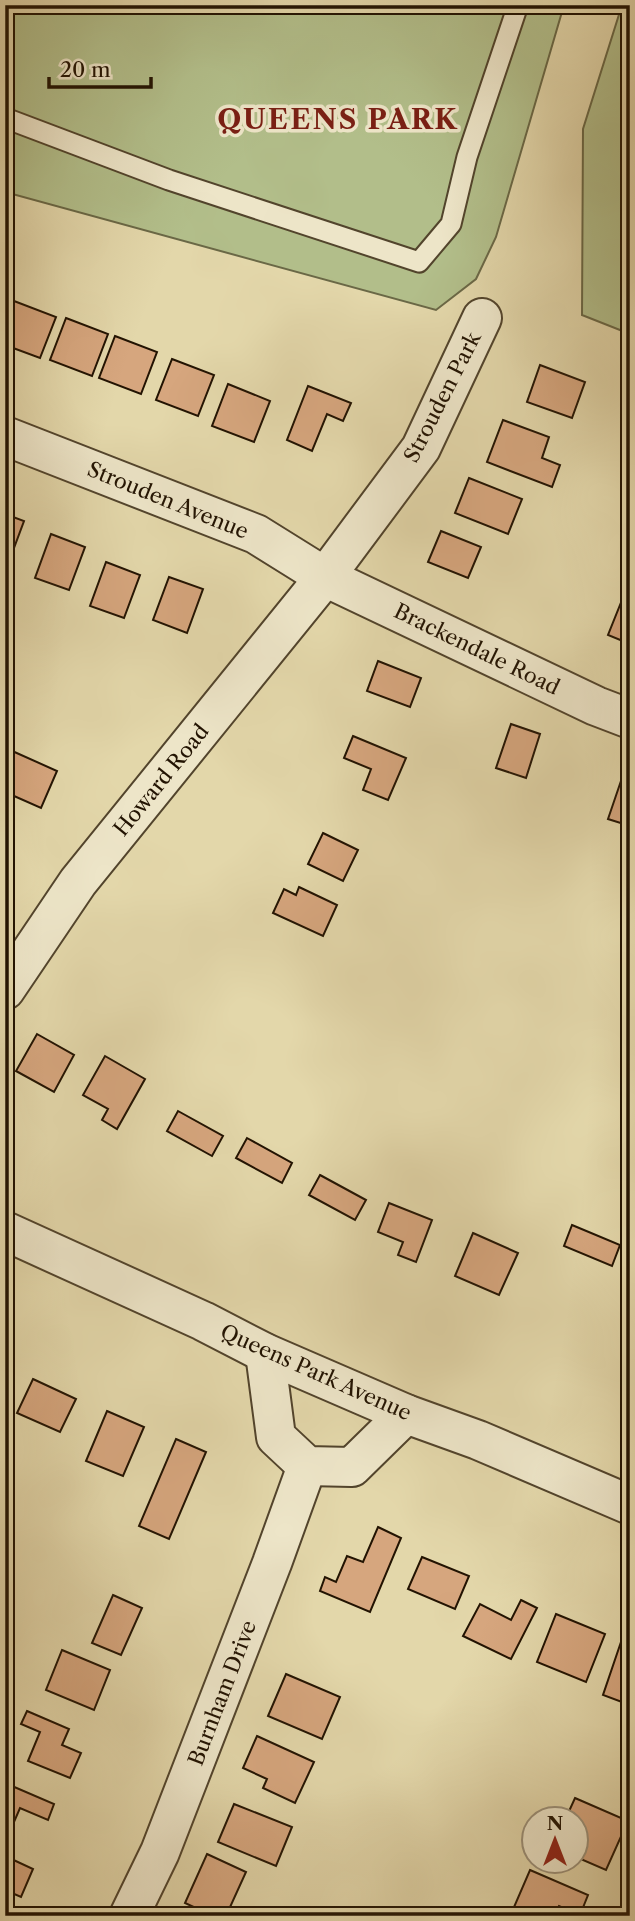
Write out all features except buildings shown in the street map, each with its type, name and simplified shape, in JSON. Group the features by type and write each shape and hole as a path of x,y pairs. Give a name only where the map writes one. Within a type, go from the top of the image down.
{"street":[{"name":"Strouden Park","path":"326,577 421,448 482,318"},
{"name":"Strouden Avenue","path":"5,436 256,534 326,577"},
{"name":"Brackendale Road","path":"326,577 596,706 630,719"},
{"name":"Howard Road","path":"5,990 78,882 326,577"},
{"name":"Queens Park Avenue","path":"5,1231 203,1321 265,1353 406,1415 478,1440 630,1505"},
{"path":"265,1353 276,1437 307,1466 352,1467 406,1415"},
{"name":"Burnham Drive","path":"129,1916 160,1852 268,1575 307,1466"}],"lane":[{"path":"5,118 169,180 419,262 451,224 467,157 518,5"}],"green space":[{"path":"5,5 564,5 496,237 476,279 436,310 5,192"},
{"path":"622,5 630,5 630,334 582,315 583,129"}],"district":[{"name":"QUEENS PARK","path":"338,119"}]}
